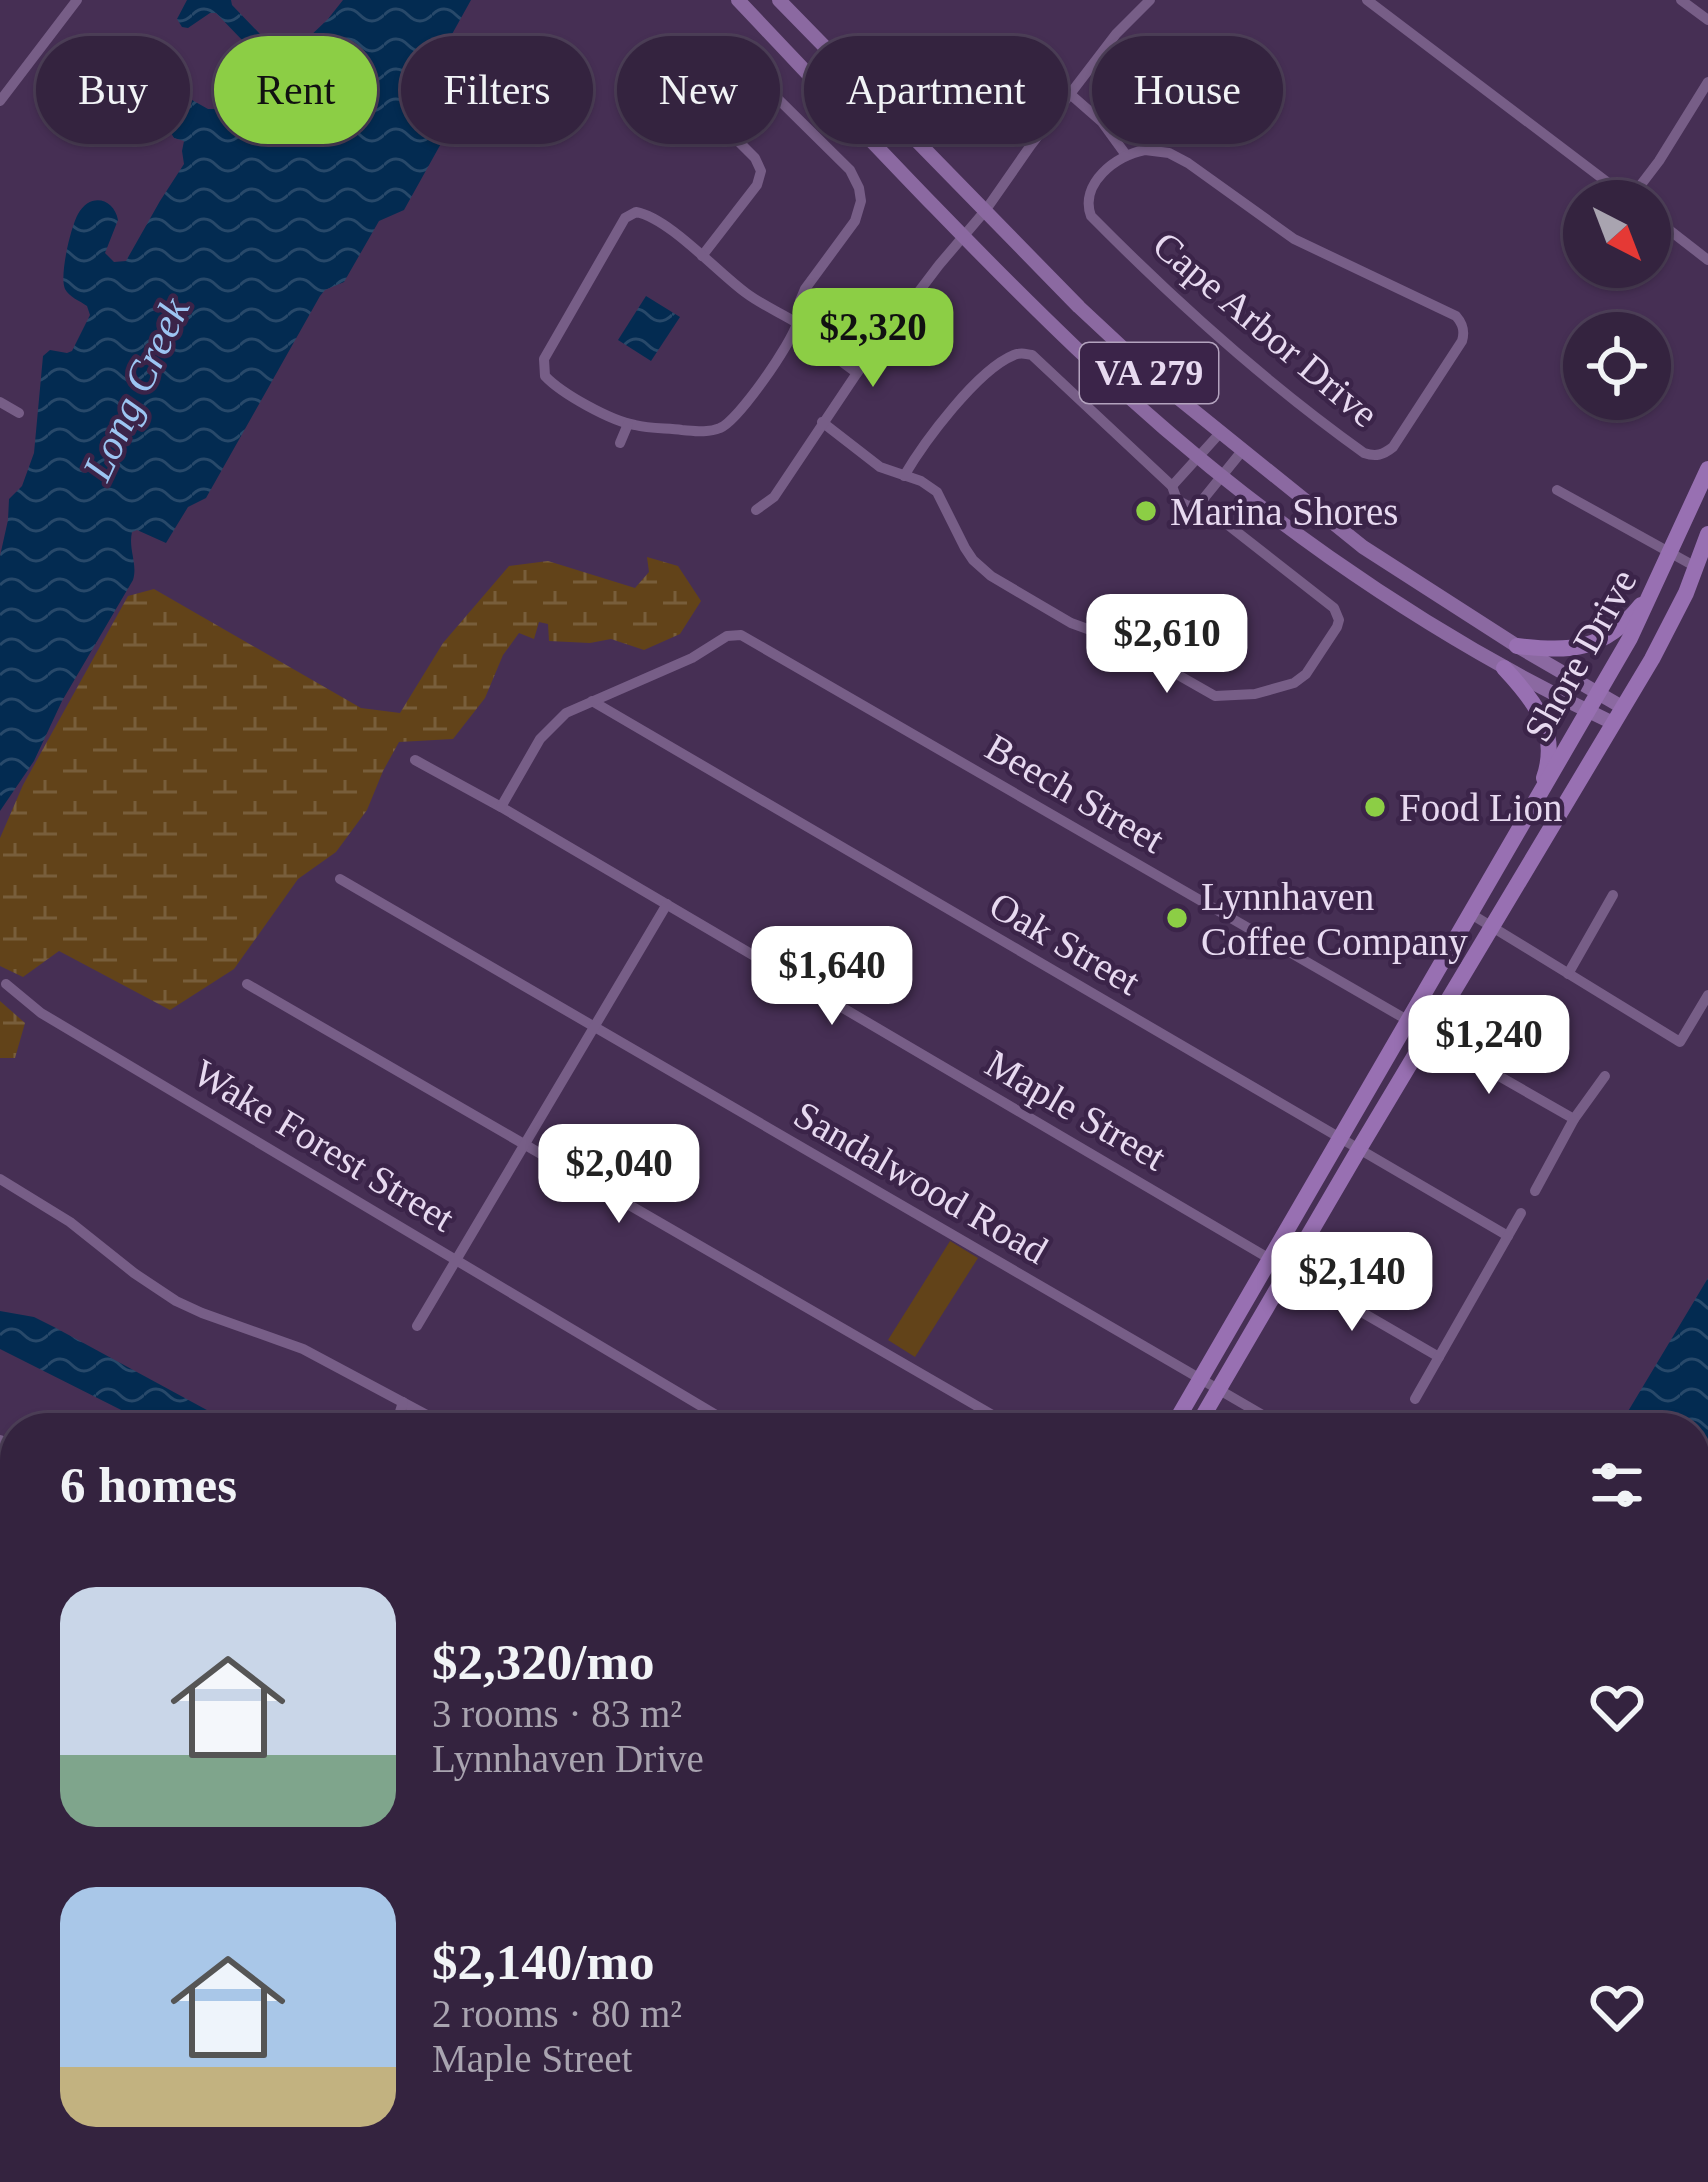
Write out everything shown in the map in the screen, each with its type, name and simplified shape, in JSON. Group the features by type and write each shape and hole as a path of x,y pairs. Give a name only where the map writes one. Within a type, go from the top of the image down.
{"highway":[{"name":"Shore Drive","path":"1181,1413 1599,695 1656,586 1708,469"},
{"name":"Shore Drive","path":"1205,1413 1652,659 1708,534"},
{"path":"1516,646 1566,650 1598,643 1634,614 1656,586"},
{"path":"1504,668 1537,705 1548,734 1548,767 1536,802"}],"main road":[{"name":"VA 279","path":"738,0 1077,349 1222,476 1359,576 1504,668 1589,712 1618,715"},
{"name":"VA 279","path":"779,0 1097,325 1220,434 1364,547 1599,695 1618,715"}],"street":[{"path":"0,101 76,0"},
{"path":"756,510 774,497 857,373 1116,34 1150,0"},
{"path":"1366,0 1604,180"},
{"path":"1681,0 1708,20"},
{"path":"1645,180 1708,82"},
{"path":"1070,94 1102,122 1126,155"},
{"path":"780,100 850,170 861,201 855,221 805,289 797,323 786,347 729,423 701,431 628,424 550,381 543,369 544,359 603,254 636,212 646,214 748,295 797,323 857,373"},
{"path":"702,256 757,185 761,171 741,144"},
{"name":"Cape Arbor Drive","path":"1145,150 1169,153 1294,238 1456,316 1464,328 1462,341 1393,447 1372,456 1330,429 1244,361 1091,216 1087,202 1092,188 1126,155 1145,150"},
{"path":"1671,231 1708,260"},
{"path":"904,476 937,427 973,388 1011,356 1025,353 1039,359 1172,486 1173,495 1183,504 1199,503 1241,451"},
{"path":"0,402 19,413"},
{"path":"823,422 880,467 921,481 937,492 965,548 984,571 1055,614 1115,639 1215,696 1255,694 1294,683 1306,674 1337,627 1337,614 1199,503"},
{"path":"620,443 628,424"},
{"path":"1172,486 1220,434"},
{"path":"1557,490 1696,566"},
{"name":"Beech Street","path":"592,701 692,658 733,634 761,645 1408,1021"},
{"path":"501,806 546,731 566,713 592,701"},
{"name":"Oak Street","path":"592,701 1508,1236"},
{"name":"Maple Street","path":"415,760 1270,1258"},
{"name":"Sandalwood Road","path":"340,879 1259,1413"},
{"path":"1568,974 1613,895"},
{"path":"417,1326 667,904"},
{"path":"1471,914 1680,1042 1708,995"},
{"name":"Wake Forest Street","path":"7,984 41,1012 713,1413"},
{"path":"247,984 989,1413"},
{"path":"1427,1035 1574,1119"},
{"path":"1534,1191 1574,1119 1605,1076"},
{"path":"0,1179 70,1222 134,1274 176,1300 303,1348 423,1413"},
{"path":"1415,1399 1521,1213"},
{"path":"1288,1270 1439,1357"},
{"path":"400,1413 403,1402"}],"green space":[{"path":"647,557 678,566 701,601 680,634 644,650 611,639 549,641 548,624 539,622 534,639 519,633 503,655 485,698 453,739 399,742 367,810 336,852 298,879 234,969 170,1010 59,951 23,977 0,966 0,838 23,785 128,596 154,589 361,708 400,713 443,643 509,566 548,561 635,588 649,572"},
{"path":"0,1001 25,1023 15,1058 0,1058"},
{"path":"950,1241 978,1258 915,1357 888,1340"}],"water":[{"path":"187,0 231,0 262,36 238,36 216,13 188,28 177,19"},
{"name":"Long Creek","path":"343,0 471,0 451,36 401,36 401,144 441,144 404,210 379,221 344,282 320,296 206,498 188,507 166,543 132,532 133,580 62,701 34,761 0,811 0,556 9,499 22,486 34,453 43,356 50,350 72,351 90,315 64,283 75,220 95,200 112,207 118,220 105,253 114,262 126,261 184,164 183,144 190,144 190,101 214,109 214,144 377,144 377,36 310,36"},
{"path":"646,296 680,317 651,361 618,340"},
{"path":"1708,1278 1708,1413 1627,1413"},
{"path":"0,1311 34,1317 212,1413 127,1413 0,1349"}],"place":[{"name":"Marina Shores","path":"1146,511"},
{"name":"Food Lion","path":"1375,807"},
{"name":"Lynnhaven Coffee Company","path":"1177,918"}]}
